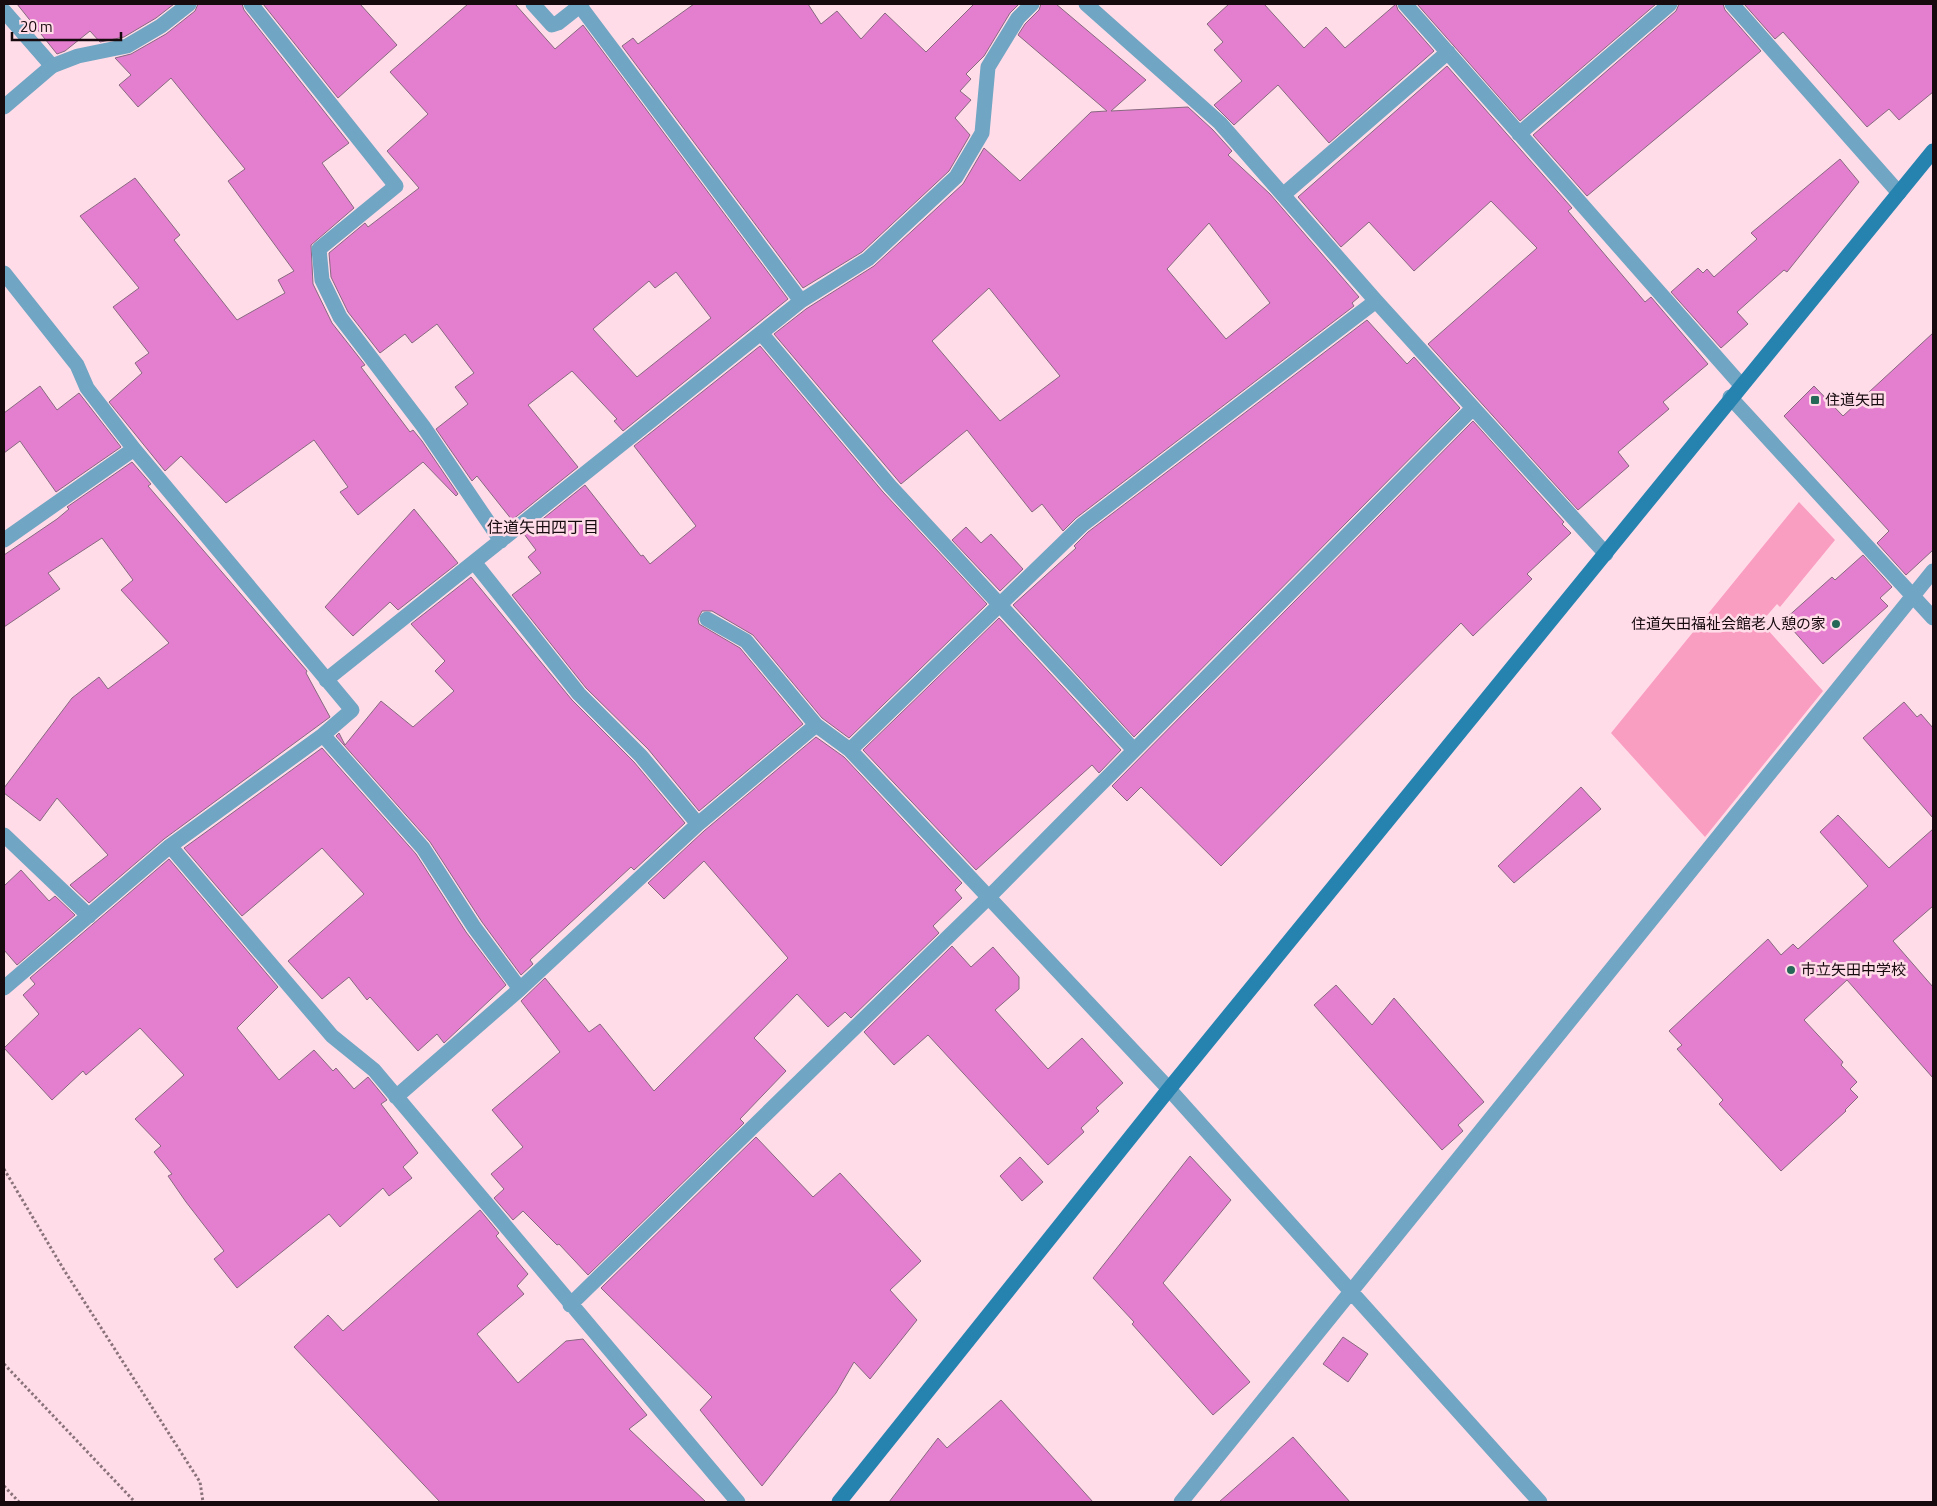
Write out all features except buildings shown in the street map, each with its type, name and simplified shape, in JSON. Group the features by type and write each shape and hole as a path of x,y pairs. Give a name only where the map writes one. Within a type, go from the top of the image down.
{"street":[{"path":"4,107 52,66 78,56 127,46 161,26 190,4"},
{"path":"251,4 396,186 319,249 322,280 340,317 422,426 501,541"},
{"path":"534,4 552,25 558,23 581,5 800,301"},
{"path":"326,680 800,301 868,258 956,177 982,133 988,67 1018,18 1032,4"},
{"path":"1086,4 1220,123 1376,301 1606,554"},
{"path":"1406,4 1518,134 1741,385"},
{"path":"1518,134 1670,4"},
{"path":"1732,4 1899,193"},
{"path":"4,11 52,66"},
{"path":"1283,195 1448,52"},
{"path":"839,1502 1169,1089 1606,554 1730,397 1933,151"},
{"path":"4,273 77,365 87,388 134,449 352,710 323,735 170,846 4,988"},
{"path":"850,750 1082,525 1376,301"},
{"path":"761,333 890,486 1134,750"},
{"path":"1730,397 1933,618"},
{"path":"570,1306 988,898 1473,408"},
{"path":"4,540 134,449"},
{"path":"474,562 579,694 641,756 698,824"},
{"path":"1181,1502 1933,572"},
{"path":"707,619 746,641 816,724 850,750 1169,1089 1540,1502"},
{"path":"396,1097 520,989 698,824 816,724"},
{"path":"323,735 424,848 474,927 520,989"},
{"path":"4,835 89,916"},
{"path":"170,846 332,1036 374,1070 570,1306 738,1502"}],"path":[{"path":"4,1169 64,1270 200,1482 203,1502"},
{"path":"4,1364 135,1502"},
{"path":"4,1486 19,1502"}],"shaded area":[{"path":"1799,502 1835,540 1780,607 1777,604 1764,619 1767,629 1823,691 1705,837 1611,733"}],"place":[{"name":"住道矢田","path":"1815,400"},
{"name":"住道矢田福祉会館老人憩の家","path":"1836,624"},
{"name":"市立矢田中学校","path":"1791,970"}],"district":[{"name":"住道矢田四丁目","path":"543,527"}]}
